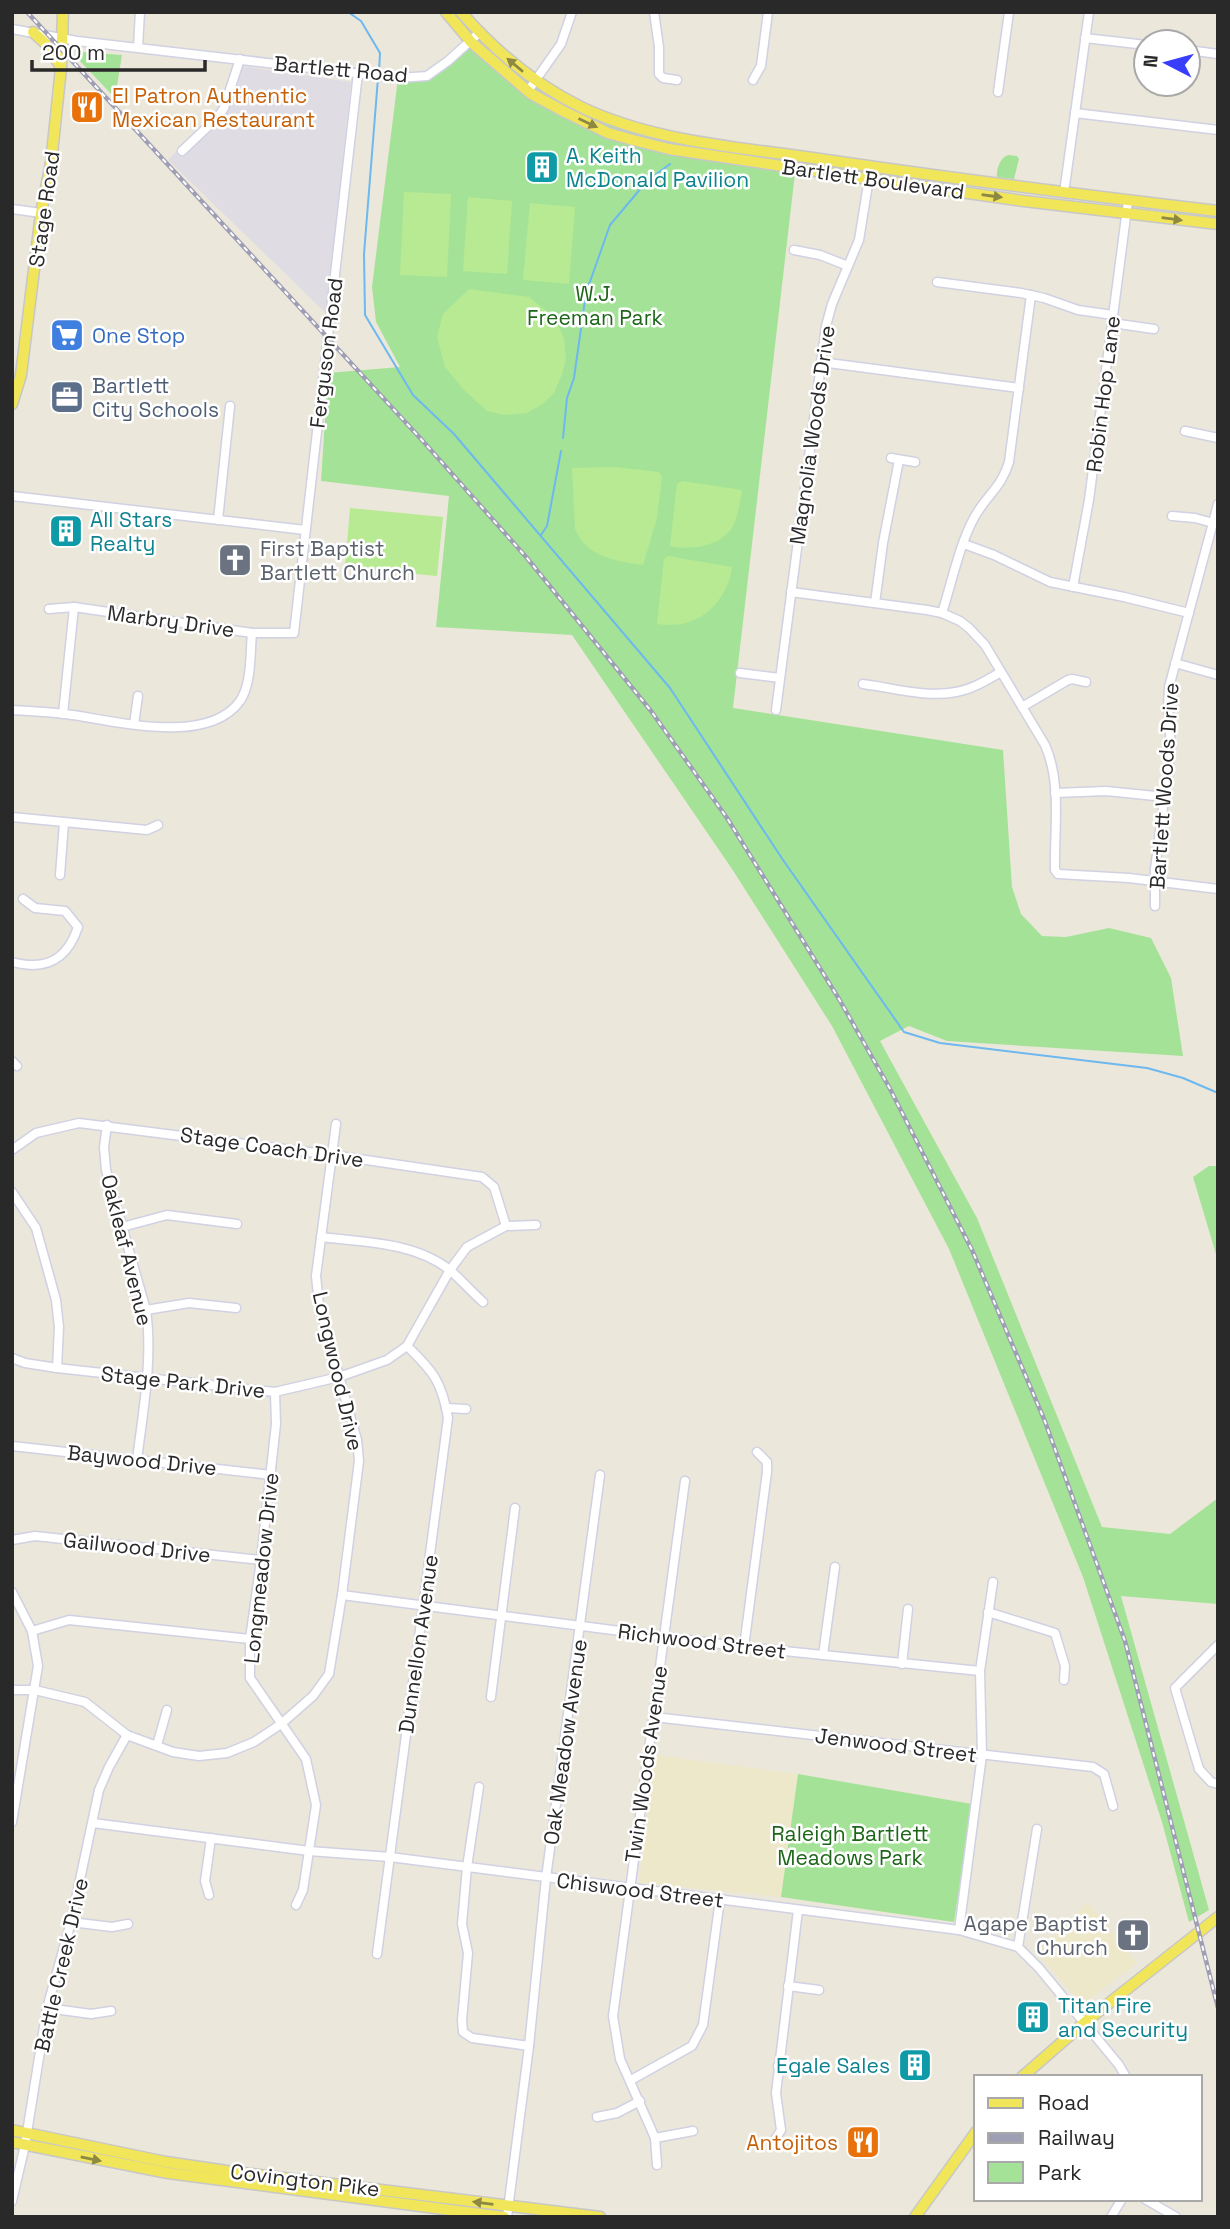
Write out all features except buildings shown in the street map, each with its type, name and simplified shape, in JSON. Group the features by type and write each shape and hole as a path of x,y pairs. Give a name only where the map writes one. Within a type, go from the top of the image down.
{"main road":[{"name":"Stage Road","path":"12,404 23,366 41,213 51,163 61,68 63,12"},
{"name":"Bartlett Boulevard","path":"446,12 471,42 528,91 608,133 653,146 869,179 1218,224"},
{"name":"Bartlett Boulevard","path":"461,12 480,33 534,81 595,113 665,135 1064,193 1218,211"},
{"path":"33,32 45,43 61,68"},
{"path":"1024,2075 1084,2023 1218,1917"},
{"name":"Covington Pike","path":"12,2130 166,2162 506,2213"},
{"path":"915,2217 974,2135"},
{"name":"Covington Pike","path":"12,2142 199,2177 506,2213 600,2217"}],"street":[{"path":"138,47 141,12"},
{"path":"528,91 561,44 572,12"},
{"path":"654,12 659,47 659,74 662,78 677,80"},
{"path":"753,80 762,61 768,12"},
{"path":"998,92 1009,12"},
{"path":"1064,193 1089,12"},
{"name":"Bartlett Road","path":"12,29 62,38 398,78 426,76 480,33"},
{"path":"1086,38 1132,43"},
{"path":"182,151 224,108 240,60"},
{"name":"Ferguson Road","path":"294,634 358,73"},
{"path":"1075,113 1218,130"},
{"name":"Magnolia Woods Drive","path":"776,710 827,320 861,230 871,166"},
{"name":"Robin Hop Lane","path":"1073,587 1089,500 1128,201"},
{"path":"12,209 41,213"},
{"path":"794,250 815,253 849,266"},
{"path":"937,282 1031,295 1154,329"},
{"path":"942,613 974,518 1002,482 1007,468 1031,295"},
{"path":"821,362 1019,388"},
{"path":"218,520 230,406"},
{"path":"1185,431 1218,438"},
{"path":"875,603 895,459 915,463"},
{"path":"12,496 305,530"},
{"name":"Bartlett Woods Drive","path":"1155,906 1171,746 1168,698 1218,503"},
{"path":"1172,516 1213,523"},
{"path":"964,544 994,555 1045,580 1189,613"},
{"path":"791,592 942,613 969,628 982,640 1048,751 1053,768 1055,862 1058,874 1118,877 1218,889"},
{"path":"63,714 74,607"},
{"name":"Marbry Drive","path":"49,610 74,607 252,633 294,634"},
{"path":"12,710 63,714 161,728 206,722 226,715 240,700 247,686 252,633"},
{"path":"1175,663 1218,675"},
{"path":"863,684 949,693 975,686 1001,672"},
{"path":"740,673 780,678"},
{"path":"1022,707 1068,680 1086,682"},
{"path":"134,724 138,696"},
{"path":"1055,793 1106,791 1165,797"},
{"path":"12,817 147,830 158,825"},
{"path":"60,875 64,823"},
{"path":"12,962 44,965 61,957 73,940 78,926 65,911 34,908 23,899"},
{"name":"Stage Coach Drive","path":"12,1150 36,1133 79,1122 332,1155 482,1178 494,1187 506,1226"},
{"name":"Longwood Drive","path":"12,1690 35,1690 85,1702 127,1735 173,1752 199,1756 227,1753 254,1742 281,1724 313,1696 329,1674 359,1461 357,1440 320,1305 316,1276 336,1124"},
{"name":"Oakleaf Avenue","path":"107,1125 104,1147 106,1170 146,1310 149,1333 147,1378 137,1460"},
{"path":"12,1192 36,1228 56,1300 59,1327 57,1368"},
{"path":"122,1227 167,1215 237,1224"},
{"path":"407,1346 450,1270 467,1247 506,1226 537,1225"},
{"path":"321,1237 393,1245 418,1252 450,1270 482,1302"},
{"path":"146,1310 189,1303 236,1308"},
{"name":"Stage Park Drive","path":"12,1358 57,1368 275,1392 339,1377 387,1360 407,1346"},
{"name":"Dunnellon Avenue","path":"377,1954 448,1418 444,1393 430,1368 407,1346"},
{"name":"Longmeadow Drive","path":"275,1392 276,1424 250,1639 250,1678 306,1759 316,1805 303,1890 296,1906"},
{"path":"446,1408 466,1409"},
{"name":"Baywood Drive","path":"12,1446 271,1475"},
{"path":"744,1647 767,1472 766,1462 757,1452"},
{"name":"Oak Meadow Avenue","path":"506,2213 600,1475"},
{"name":"Twin Woods Avenue","path":"657,2165 655,2138 620,2059 612,2016 685,1481"},
{"path":"491,1697 515,1508"},
{"name":"Gailwood Drive","path":"12,1540 35,1536 261,1560"},
{"path":"823,1655 835,1567"},
{"path":"959,1930 982,1755 980,1671 993,1582"},
{"path":"12,1592 32,1631 38,1666 12,1822"},
{"name":"Richwood Street","path":"342,1595 744,1647 980,1671"},
{"path":"902,1664 908,1609"},
{"path":"988,1612 1055,1633 1065,1666 1064,1680"},
{"path":"32,1631 69,1620 250,1639"},
{"path":"1218,1645 1175,1688 1199,1769 1211,1782 1218,1784"},
{"path":"157,1745 167,1710"},
{"name":"Jenwood Street","path":"654,1717 1094,1767 1104,1774 1113,1806"},
{"name":"Battle Creek Drive","path":"12,2201 47,2008 71,1922 99,1790 127,1735"},
{"path":"479,1787 462,1924 468,1953 463,2032 472,2038 529,2046"},
{"name":"Chiswood Street","path":"93,1822 959,1930 1018,1947 1039,1968 1125,2075"},
{"path":"1018,1947 1037,1829"},
{"path":"209,1895 205,1881 211,1838"},
{"path":"631,2080 692,2046 703,2025 720,1899"},
{"path":"773,2143 781,2130 776,2093 778,2066 798,1910"},
{"path":"71,1922 113,1927 128,1924"},
{"path":"788,1986 819,1990"},
{"path":"47,2008 92,2014 111,2011"},
{"path":"778,2066 808,2070"},
{"path":"597,2117 617,2113 640,2101"},
{"path":"655,2138 693,2131"},
{"path":"1111,2217 1121,2201"},
{"path":"1148,2201 1176,2217"}],"shaded area":[{"path":"234,65 351,82 326,313 168,160 219,106"},
{"path":"655,1755 798,1774 781,1897 639,1883"},
{"path":"1088,1902 1137,1963 1086,2002 1080,2002 1036,1952"}],"green space":[{"name":"W.J. Freeman Park","path":"479,33 560,96 665,135 797,156 733,708 1003,750 1012,887 1021,914 1042,936 1066,937 1109,928 1151,938 1171,978 1183,1056 947,1041 909,1026 880,1041 977,1218 1102,1527 1170,1534 1218,1498 1218,1604 1121,1596 1209,1910 1189,1922 1162,1822 1083,1577 949,1249 832,1026 732,869 572,635 436,627 449,496 321,481 328,373 400,367 376,322 372,287 398,78 427,76"},
{"path":"83,52 122,55 115,98 79,60"},
{"path":"1008,155 1017,156 1019,159 1014,179 997,177 999,164"},
{"path":"404,192 451,194 447,277 400,275"},
{"path":"468,197 512,201 507,274 463,271"},
{"path":"530,203 575,207 569,284 523,280"},
{"path":"469,289 529,297 554,317 564,338 566,359 554,393 527,413 505,415 487,411 464,390 445,367 437,337 443,314"},
{"path":"615,467 659,472 662,477 657,518 643,565 612,559 594,552 575,529 572,468"},
{"path":"682,481 742,490 734,523 727,534 704,546 670,546 677,484"},
{"path":"350,508 443,517 437,576 345,567"},
{"path":"668,556 732,567 724,592 707,612 697,619 671,625 657,624 664,559"},
{"path":"1209,1166 1218,1166 1218,1261 1193,1177"},
{"name":"Raleigh Bartlett Meadows Park","path":"798,1774 972,1804 954,1922 781,1897"}],"waterway":[{"path":"348,12 361,21 380,53 379,72"},
{"path":"378,78 364,254 365,315 413,395 454,434 670,688 783,860 904,1032 940,1043 1147,1068 1183,1078 1218,1093"},
{"path":"563,438 567,398 574,378 586,293 610,225 647,181 670,164"},
{"path":"541,535 547,526 561,451"}],"railway":[{"path":"27,12 421,439 527,558 651,711 727,818 839,999 889,1087 972,1250 1044,1419 1125,1641 1218,2008"}],"place":[{"name":"El Patron Authentic Mexican Restaurant","path":"87,107"},
{"name":"A. Keith McDonald Pavilion","path":"542,167"},
{"name":"One Stop","path":"67,335"},
{"name":"Bartlett City Schools","path":"67,397"},
{"name":"All Stars Realty","path":"66,531"},
{"name":"First Baptist Bartlett Church","path":"235,560"},
{"name":"Agape Baptist Church","path":"1133,1935"},
{"name":"Titan Fire and Security","path":"1033,2017"},
{"name":"Egale Sales","path":"915,2065"},
{"name":"Antojitos","path":"863,2142"}]}
